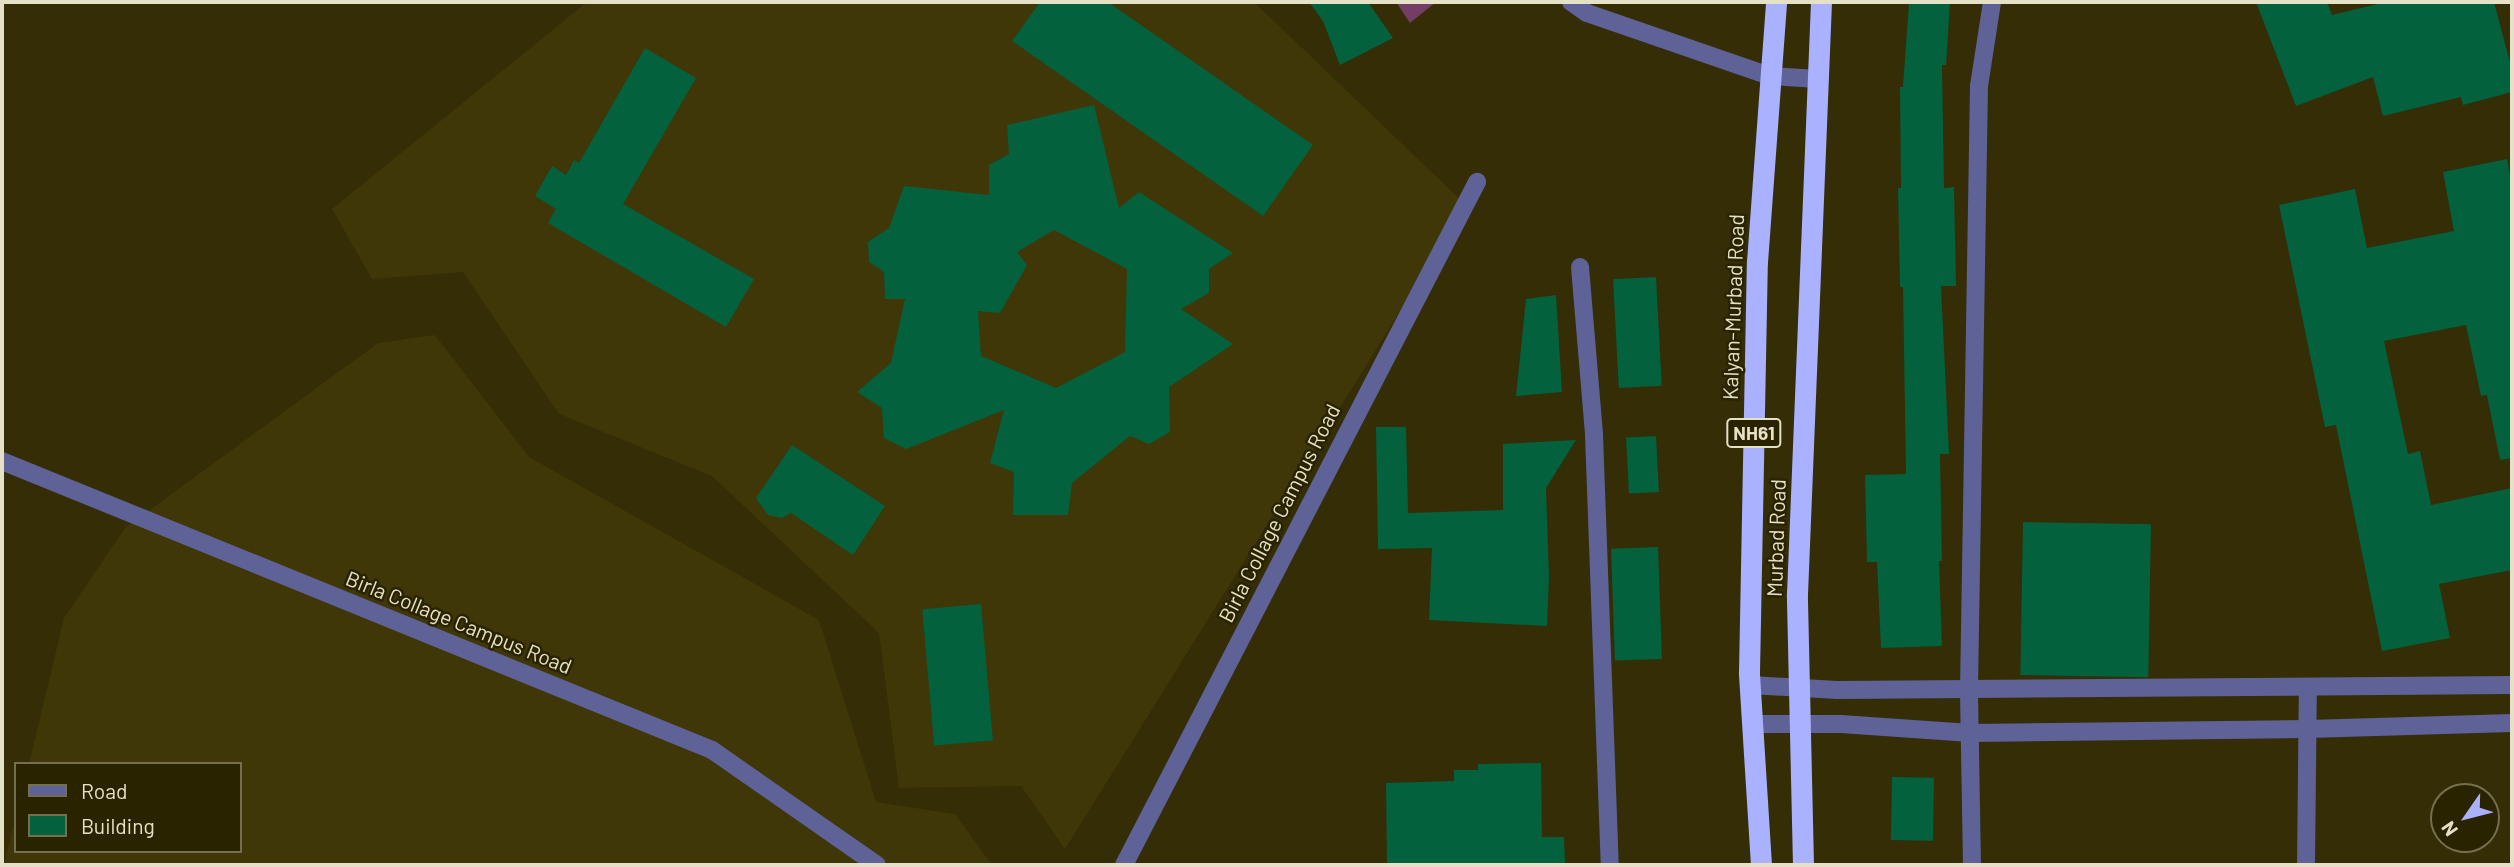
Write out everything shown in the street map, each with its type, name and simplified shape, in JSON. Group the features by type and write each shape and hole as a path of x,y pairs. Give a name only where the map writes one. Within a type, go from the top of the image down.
{"highway":[{"name":"Kalyan-Murbad Road","path":"1761,865 1751,685 1757,262 1776,2"},
{"name":"Murbad Road","path":"1802,865 1797,594 1821,2"}],"street":[{"path":"1570,2 1587,13 1770,76 1818,79"},
{"path":"1972,865 1969,689 1979,86 1992,2"},
{"name":"Birla Collage Campus Road","path":"1124,865 1477,182"},
{"path":"1580,267 1594,435 1609,865"},
{"name":"Birla Collage Campus Road","path":"2,461 712,750 877,865"},
{"path":"1751,685 1969,689 2512,685"},
{"path":"2306,865 2308,687"},
{"path":"1753,724 1798,723 1971,733 2308,729 2512,723"}],"shaded area":[{"path":"587,2 1254,2 1466,205 1065,849 1021,786 899,788 879,633 712,476 559,414 463,272 372,279 332,209"},
{"path":"1396,2 1436,2 1410,23"},
{"path":"435,335 529,457 819,620 876,802 955,814 992,865 4,865 14,824 14,853 242,853 242,762 29,762 64,618 125,528 378,343"}],"building":[{"path":"1040,2 1108,2 1313,145 1263,216 1012,41"},
{"path":"1309,2 1368,2 1393,38 1340,65 1323,21"},
{"path":"1909,2 1950,2 1946,65 1942,65 1944,188 1954,187 1956,286 1941,286 1949,454 1940,454 1942,561 1939,561 1942,646 1881,648 1877,562 1867,562 1865,475 1906,474 1903,287 1900,287 1898,188 1901,188 1900,87 1903,87"},
{"path":"2256,2 2327,2 2332,15 2386,2 2494,2 2512,70 2512,92 2463,105 2461,97 2383,116 2373,77 2296,106"},
{"path":"645,48 696,78 623,204 754,279 726,327 548,223 556,209 535,196 552,166 566,175 574,160 579,163"},
{"path":"1094,105 1119,208 1139,192 1233,253 1209,269 1209,293 1181,309 1233,344 1169,387 1170,432 1149,444 1130,436 1072,483 1068,515 1013,515 1014,472 990,463 1004,410 906,449 884,438 882,408 857,392 891,363 905,299 885,299 884,272 869,262 868,242 889,228 904,186 989,195 989,165 1009,154 1007,125","holes":["1054,230 1127,269 1125,352 1056,388 981,356 978,311 1000,313 1027,265 1017,252"]},
{"path":"2507,159 2512,187 2512,458 2500,460 2487,395 2481,396 2466,325 2384,341 2408,454 2420,451 2431,505 2512,488 2512,570 2439,584 2450,638 2382,651 2336,425 2325,427 2279,205 2355,189 2367,248 2454,231 2443,172"},
{"path":"1656,277 1662,386 1619,388 1613,279"},
{"path":"1556,295 1562,392 1516,396 1526,299"},
{"path":"1376,427 1406,427 1408,513 1503,510 1503,444 1576,440 1546,488 1549,577 1547,626 1429,620 1432,548 1378,549"},
{"path":"1656,436 1659,492 1629,493 1626,438"},
{"path":"792,445 885,506 853,555 791,513 782,518 768,515 756,498"},
{"path":"2023,522 2151,524 2148,677 2020,675"},
{"path":"1658,547 1662,659 1615,661 1611,549"},
{"path":"981,604 993,740 934,746 922,609"},
{"path":"1541,763 1542,837 1564,837 1565,865 1387,865 1386,783 1454,781 1454,770 1478,770 1478,764"},
{"path":"1892,777 1934,778 1933,841 1891,840"}]}
